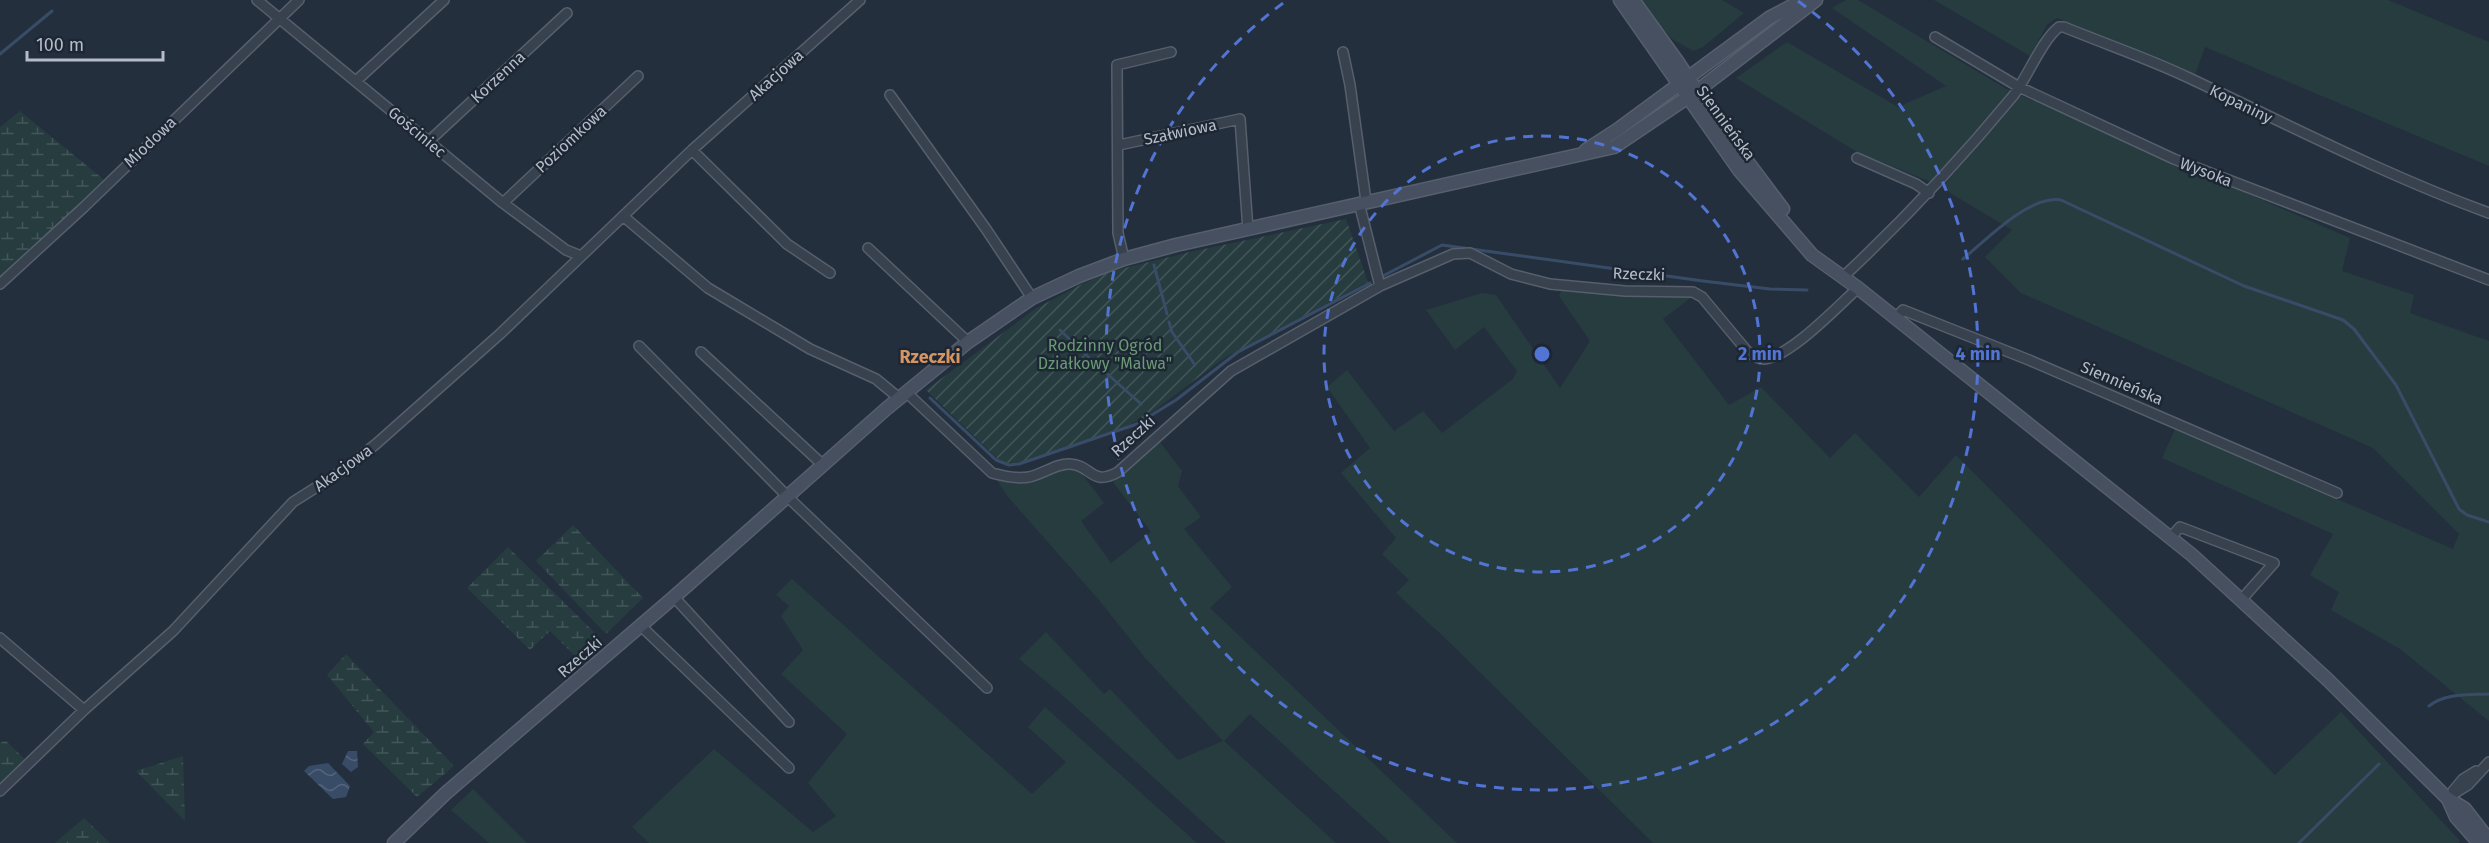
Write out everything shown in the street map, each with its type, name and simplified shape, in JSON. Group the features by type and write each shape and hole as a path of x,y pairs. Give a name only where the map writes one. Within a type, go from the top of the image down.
{"main road":[{"name":"Siennieńska","path":"1620,0 1683,81"},
{"name":"Siennieńska","path":"1633,0 1739,170 1812,255 1858,288 2171,537 2242,599 2343,694 2447,798 2465,809 2489,840"},
{"name":"Rzeczki","path":"1577,155 1617,130 1769,18 1803,0"},
{"name":"Rzeczki","path":"394,843 446,794 903,395 968,342 1032,298 1079,276 1124,259 1363,202 1614,147 1692,94 1816,0"},
{"name":"Siennieńska","path":"2447,798 2456,817 2479,843"}],"street":[{"name":"Gościniec","path":"257,0 503,202 566,250 581,256"},
{"name":"Miodowa","path":"0,284 84,207 299,0"},
{"path":"356,81 444,0"},
{"name":"Akacjowa","path":"0,791 84,710 173,630 293,502 342,471 376,444 500,334 692,150 860,0"},
{"name":"Korzenna","path":"428,142 567,13"},
{"name":"Kopaniny","path":"2019,87 2050,36 2059,27 2064,27 2184,75 2329,147 2489,213"},
{"name":"Wysoka","path":"1935,37 2019,87 2174,159 2489,280"},
{"name":"Szałwiowa","path":"1124,259 1118,233 1117,65 1171,52"},
{"path":"1343,52 1350,85 1363,202 1380,286"},
{"name":"Poziomkowa","path":"503,202 638,76"},
{"path":"1843,277 1929,193 2019,87"},
{"path":"890,95 998,246 1032,298"},
{"name":"Szałwiowa","path":"1119,145 1240,119 1248,230"},
{"path":"692,150 787,244 830,273"},
{"path":"1857,158 1916,184 1929,193"},
{"name":"Rzeczki","path":"622,216 708,288 810,349 876,379 903,395 992,473 1011,477 1031,477 1070,464 1083,468 1096,477 1108,477 1118,472 1231,371 1380,286 1453,254 1470,253 1511,274 1550,284 1625,291 1693,292 1702,297 1747,351 1754,357 1764,358 1793,346 1858,288"},
{"path":"868,248 968,342"},
{"name":"Siennieńska","path":"1896,318 1903,310 1924,318 2029,360 2337,493"},
{"path":"639,346 788,497 987,688"},
{"path":"701,352 824,465"},
{"path":"2171,537 2180,526 2274,563 2242,599"},
{"path":"674,597 789,722"},
{"path":"641,626 789,768"},
{"path":"0,638 84,710"},
{"path":"2447,798 2463,779 2487,763"}],"green space":[{"path":"1637,0 1722,0 1744,13 1703,47 1693,51 1672,39"},
{"path":"1846,0 1858,0 2010,91 1931,182 1857,152 1736,78 1787,42 1898,107 1946,86 1832,8"},
{"path":"1934,0 2388,0 2489,42 2489,166 2205,47 2195,75 2057,18 2047,25 2030,56"},
{"path":"2022,96 2350,238 2342,271 2414,295 2410,313 2489,341 2489,721 2400,649 2331,610 2339,592 2310,575 2333,534 2162,458 2175,429 2453,549 2459,534 2373,448 2021,293 1985,257 2012,230 1942,188 2017,98"},
{"path":"20,111 108,183 0,284 0,127"},
{"name":"Rodzinny Ogród Działkowy \"Malwa\"","path":"1346,219 1368,282 1224,358 1147,416 1121,429 1022,462 1009,463 1000,461 926,390 1035,309 1112,271"},
{"path":"1561,291 1693,296 1663,319 1729,405 1761,387 1830,458 1855,433 1919,497 1956,455 2275,775 2341,712 2460,841 2458,843 1653,843 1444,637 1396,593 1409,580 1382,554 1396,538 1341,473 1370,448 1327,387 1347,370 1394,431 1423,411 1442,433 1513,379 1517,371 1484,327 1455,350 1426,310 1482,293 1496,295 1560,388 1590,341 1559,296"},
{"path":"1160,442 1182,471 1178,486 1201,517 1184,529 1232,587 1210,608 1457,843 1391,843 1250,714 1224,741 1336,843 1226,843 1060,693 1019,659 1046,632 1104,694 1110,689 1178,760 1223,741 1146,659 1099,600 1008,497 992,473 1071,469 1082,474 1104,503 1081,521 1111,563 1151,532 1113,482"},
{"path":"573,525 643,598 606,634 536,561"},
{"path":"508,547 598,636 576,657 550,631 530,650 467,588"},
{"path":"792,579 1032,794 1066,762 1028,727 1045,707 1197,843 649,843 632,827 714,749 813,832 836,816 808,783 847,734 781,674 803,650 781,616 789,606 776,595"},
{"path":"346,654 454,766 417,797 363,744 374,732 327,675"},
{"path":"6,741 29,763 0,790 0,742"},
{"path":"183,756 185,821 136,771"},
{"path":"473,789 527,843 489,843 451,810"},
{"path":"84,818 110,843 55,843"}],"water":[{"path":"348,751 357,751 358,767 351,772 342,764"},
{"path":"328,763 350,786 346,797 333,799 304,771 309,766"}],"waterway":[{"path":"0,54 52,11"},
{"path":"1963,259 2022,211 2049,200 2061,200 2244,286 2343,320 2354,329 2396,385 2459,509 2467,515 2489,522"},
{"path":"1381,277 1442,245 1703,281 1770,289 1807,290"},
{"path":"1154,265 1167,314"},
{"path":"930,398 996,460 1009,465 1019,464 1137,424 1176,400 1238,352 1370,283"},
{"path":"1169,322 1172,332 1195,365"},
{"path":"1060,330 1080,349"},
{"path":"1085,354 1141,404"},
{"path":"2429,706 2450,697 2489,694"},
{"path":"2299,843 2379,764"}],"district":[{"name":"Rzeczki","path":"930,357"}]}
